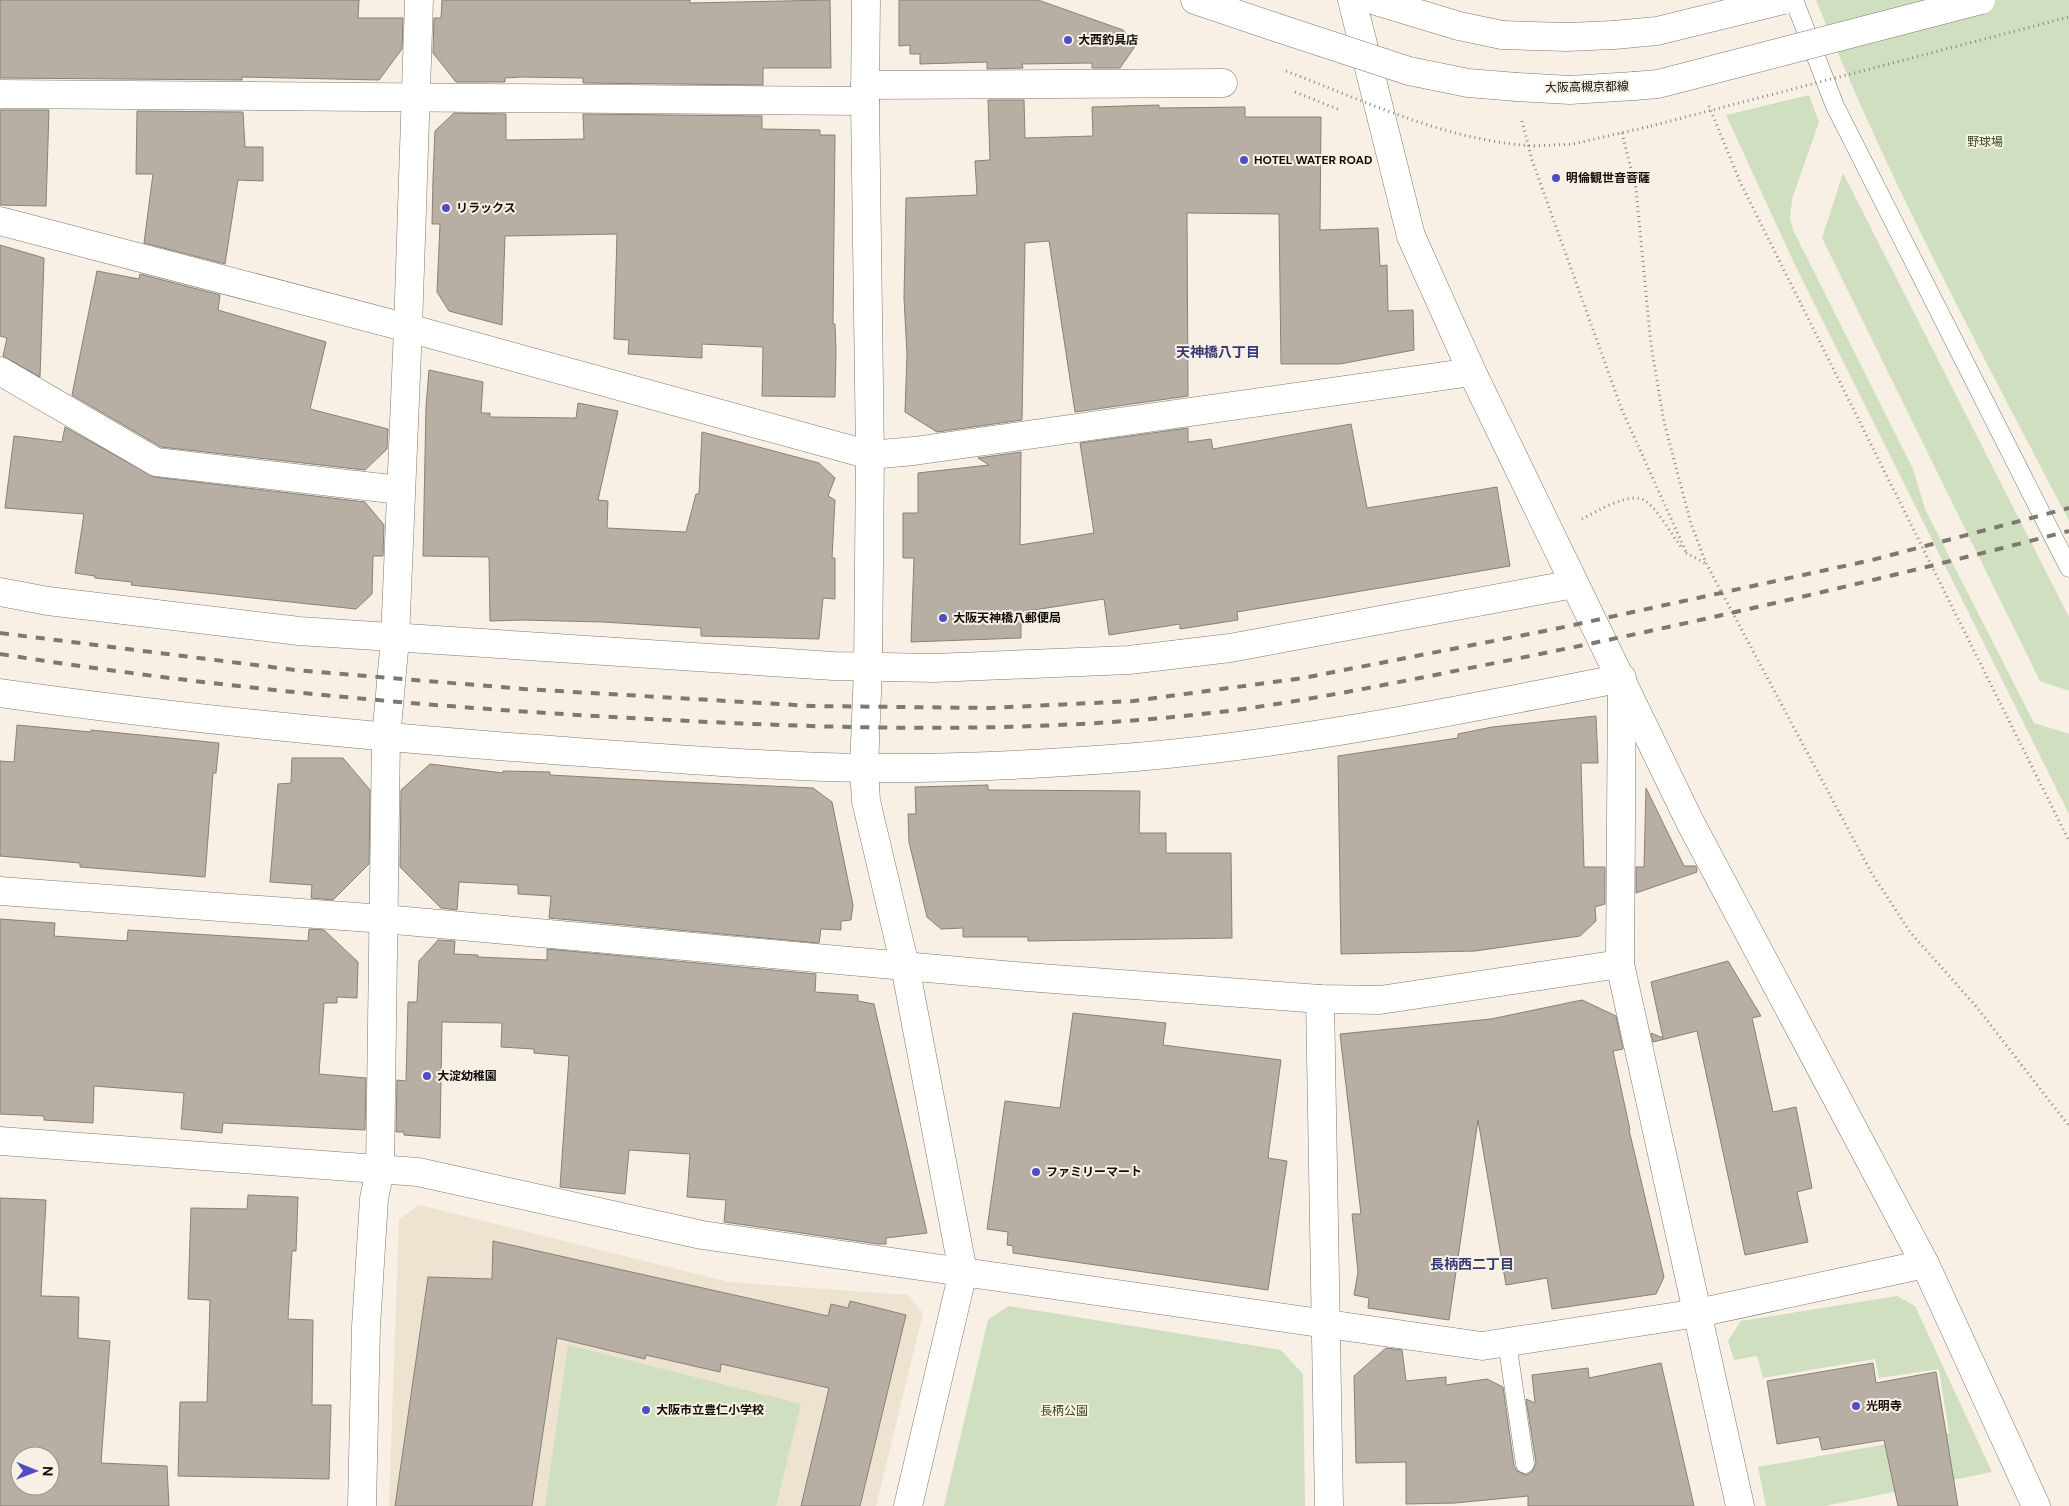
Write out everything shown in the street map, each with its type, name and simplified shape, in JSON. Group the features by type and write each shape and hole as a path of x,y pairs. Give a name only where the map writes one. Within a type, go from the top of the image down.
{"street":[{"path":"362,1506 366,1327 374,1199 380,1169 386,738 394,638 408,328 414,96 419,0"},
{"path":"866,0 865,93 870,455 868,680 865,756 866,801 905,966 963,1272 908,1506"},
{"name":"大阪高槻京都線","path":"1195,0 1409,71 1468,83 1518,100 1570,90 1634,86 1667,81 1981,0"},
{"path":"1352,0 1411,236 1472,372 1574,584 1622,678 1690,822 1925,1264 2036,1506"},
{"path":"1373,0 1459,26 1502,34 1567,37 1657,31 1782,0"},
{"path":"0,94 414,96 865,93 1223,83"},
{"path":"0,221 408,328 870,455 914,451 1472,372"},
{"path":"0,371 156,462 400,490"},
{"path":"0,592 48,601 299,632 394,638 868,680 934,668 1130,660 1221,649 1365,625 1574,584"},
{"path":"0,693 386,738 687,760 865,756 1007,764 1105,758 1241,746 1388,724 1622,678"},
{"path":"1622,678 1620,964 1740,1506"},
{"path":"0,891 384,919 905,966 1320,999 1380,1000 1620,964"},
{"path":"1320,999 1328,1324 1329,1506"},
{"path":"0,1140 418,1172 702,1235 1482,1346 1698,1313 1925,1264"}],"lane":[{"path":"1794,0 1835,106 2069,568"},
{"path":"1507,1342 1525,1464"}],"path":[{"path":"1286,71 1458,135 1508,144 1534,146 1573,144 1651,126 2069,17"},
{"path":"1295,92 1340,110"},
{"path":"1518,100 1532,160 1622,410 1687,554"},
{"path":"1707,102 1741,184 2069,841"},
{"path":"1622,133 1636,188 1651,345 1664,422 1691,524 1706,563 1871,872 1910,932 1975,1004 2069,1126"},
{"path":"1550,535 1615,502 1634,498 1646,501 1687,554 1706,563"}],"shaded area":[{"name":"大阪市立豊仁小学校","path":"419,1205 729,1282 908,1295 923,1313 876,1506 389,1506 399,1219"}],"green space":[{"name":"野球場","path":"1816,0 2069,0 2069,521 1904,199 1873,133"},
{"path":"1809,95 1819,122 1792,199 1790,219 1793,230 1913,469 1925,509 2034,723 2069,734 2069,814 1795,265 1726,115"},
{"path":"1843,173 2069,617 2069,691 2040,681 1822,238"},
{"path":"1897,1296 1915,1306 1992,1472 1825,1506 1766,1506 1758,1467 1949,1433 1939,1369 1879,1378 1875,1359 1763,1378 1757,1356 1734,1360 1728,1341 1741,1321"},
{"name":"長柄公園","path":"1008,1306 1281,1350 1303,1374 1305,1506 944,1506 988,1320"},
{"path":"568,1345 801,1404 776,1506 545,1506"}],"building":[{"path":"0,0 359,0 358,18 403,18 402,49 379,80 242,77 242,80 0,78"},
{"path":"442,0 690,0 690,3 830,0 831,68 763,68 763,85 583,83 583,78 522,77 505,78 505,82 456,82 433,53 434,18 441,18"},
{"path":"899,0 1038,0 1123,30 1136,45 1120,68 1092,68 1092,63 1022,64 1023,68 987,69 987,62 920,64 920,54 910,54 910,45 899,46"},
{"path":"988,100 1024,100 1025,138 1093,136 1092,107 1159,105 1159,108 1245,107 1245,117 1321,117 1320,230 1378,228 1380,266 1387,265 1388,311 1413,310 1414,350 1340,364 1281,364 1279,214 1187,213 1188,396 1075,412 1049,241 1025,243 1022,420 937,432 905,412 907,354 904,298 906,198 977,195 975,161 990,160"},
{"path":"0,110 49,110 46,206 0,205"},
{"path":"137,111 243,112 245,147 263,147 263,181 238,180 225,264 144,243 153,174 136,174"},
{"path":"454,113 506,114 506,140 584,139 583,114 762,116 762,129 820,130 820,135 835,135 833,324 835,324 836,350 835,397 762,396 763,347 702,344 702,358 628,354 629,340 614,339 617,234 505,236 502,325 449,311 437,292 440,224 432,224 433,179 435,131"},
{"path":"0,245 44,258 40,377 3,356 7,338 0,336"},
{"path":"97,271 139,279 140,274 220,295 218,310 326,342 310,409 388,429 387,449 365,470 161,447 72,395"},
{"path":"429,370 483,382 481,413 490,413 490,417 576,418 578,403 618,411 598,500 608,501 607,528 686,532 696,494 699,494 702,432 819,463 835,478 828,496 835,500 832,558 835,558 835,599 823,598 819,639 701,636 701,628 603,622 490,621 489,557 423,556 426,407"},
{"path":"1351,424 1367,508 1497,487 1510,566 1237,612 1238,620 1180,629 1180,624 1109,635 1104,599 1021,612 1021,638 911,642 914,558 903,558 903,513 918,513 918,473 989,465 978,458 1021,452 1020,545 1094,533 1080,443 1188,428 1188,442 1211,439 1213,449"},
{"path":"65,427 154,477 365,502 384,525 383,556 373,556 372,594 356,609 131,585 132,582 95,578 95,576 75,573 84,514 5,508 14,436 62,442"},
{"path":"1596,716 1598,763 1581,763 1584,867 1605,867 1605,904 1595,907 1596,921 1580,936 1475,951 1341,954 1338,756 1458,738 1458,734 1492,727"},
{"path":"17,725 91,732 91,730 219,743 216,773 213,773 205,877 80,867 80,863 0,856 0,761 14,762"},
{"path":"292,758 343,758 370,790 369,864 333,900 311,898 312,885 270,882 278,784 291,783"},
{"path":"430,764 503,773 503,771 550,772 550,775 813,788 832,802 853,905 851,920 841,921 841,930 821,929 819,943 549,918 551,896 518,894 518,885 459,882 457,910 441,908 400,867 401,790"},
{"path":"988,785 988,790 1140,791 1139,833 1166,833 1166,853 1231,853 1232,938 1028,941 1028,937 963,937 963,928 941,929 927,917 909,842 908,814 916,814 915,787"},
{"path":"1646,788 1684,866 1696,866 1697,872 1636,893 1636,867 1644,867"},
{"path":"0,919 55,923 54,936 127,941 128,930 308,941 309,929 324,930 358,962 357,998 337,997 337,1003 324,1003 319,1074 366,1078 365,1130 223,1123 222,1133 181,1129 184,1093 94,1086 93,1123 44,1120 44,1116 0,1114"},
{"path":"438,940 455,941 454,954 478,955 478,957 547,960 547,949 816,974 815,992 858,995 858,1001 874,1004 927,1233 886,1238 886,1244 878,1244 724,1222 726,1200 687,1197 690,1154 629,1150 625,1194 560,1187 569,1056 534,1053 534,1049 501,1047 502,1023 442,1022 440,1138 404,1135 404,1132 396,1132 397,1080 406,1081 408,1002 417,1002 419,961"},
{"path":"1728,961 1761,1016 1752,1018 1773,1112 1796,1107 1812,1188 1797,1192 1808,1242 1745,1255 1697,1031 1653,1042 1651,1033 1663,1038 1651,982"},
{"path":"1582,1000 1616,1016 1623,1049 1613,1051 1629,1130 1664,1277 1656,1294 1552,1309 1547,1278 1506,1285 1478,1120 1449,1320 1368,1308 1369,1298 1354,1295 1358,1272 1352,1214 1361,1214 1340,1034 1491,1019"},
{"path":"1073,1013 1166,1023 1163,1045 1281,1060 1268,1158 1287,1161 1268,1290 1013,1253 1013,1246 1007,1245 1008,1232 987,1229 1005,1101 1060,1108"},
{"path":"248,1195 298,1197 296,1251 292,1251 288,1319 313,1320 312,1405 331,1405 329,1479 178,1476 180,1402 207,1402 210,1300 188,1299 191,1208 247,1209"},
{"path":"0,1198 46,1200 41,1296 79,1297 78,1338 110,1341 101,1463 167,1466 169,1506 0,1506"},
{"path":"493,1241 828,1316 831,1304 848,1308 850,1301 906,1315 860,1506 801,1506 829,1388 721,1364 720,1372 646,1355 645,1359 557,1338 532,1506 395,1506 428,1277 492,1279"},
{"path":"1386,1348 1402,1350 1406,1381 1446,1377 1446,1385 1487,1379 1503,1387 1514,1466 1517,1471 1526,1475 1532,1472 1536,1463 1526,1399 1535,1403 1532,1375 1588,1368 1589,1378 1661,1363 1694,1506 1528,1506 1528,1496 1455,1503 1406,1504 1406,1462 1356,1463 1354,1376"},
{"name":"光明寺","path":"1873,1363 1876,1383 1936,1372 1958,1506 1898,1506 1884,1440 1822,1450 1819,1437 1777,1444 1767,1381"}],"railway":[{"path":"0,633 295,670 524,689 812,706 989,708 1133,701 1303,678 1555,629 1872,560 2069,508"},
{"path":"0,654 166,678 334,696 502,710 741,723 883,728 953,728 1095,723 1236,710 1430,676 1711,617 1926,567 2069,531"}],"place":[{"name":"大西釣具店","path":"1068,40"},
{"name":"HOTEL WATER ROAD","path":"1244,160"},
{"name":"明倫観世音菩薩","path":"1556,178"},
{"name":"リラックス","path":"446,208"},
{"name":"大阪天神橋八郵便局","path":"943,618"},
{"name":"大淀幼稚園","path":"427,1076"},
{"name":"ファミリーマート","path":"1036,1172"},
{"name":"光明寺","path":"1856,1406"},
{"name":"大阪市立豊仁小学校","path":"646,1410"}],"district":[{"name":"天神橋八丁目","path":"1218,352"},
{"name":"長柄西二丁目","path":"1472,1264"}]}
